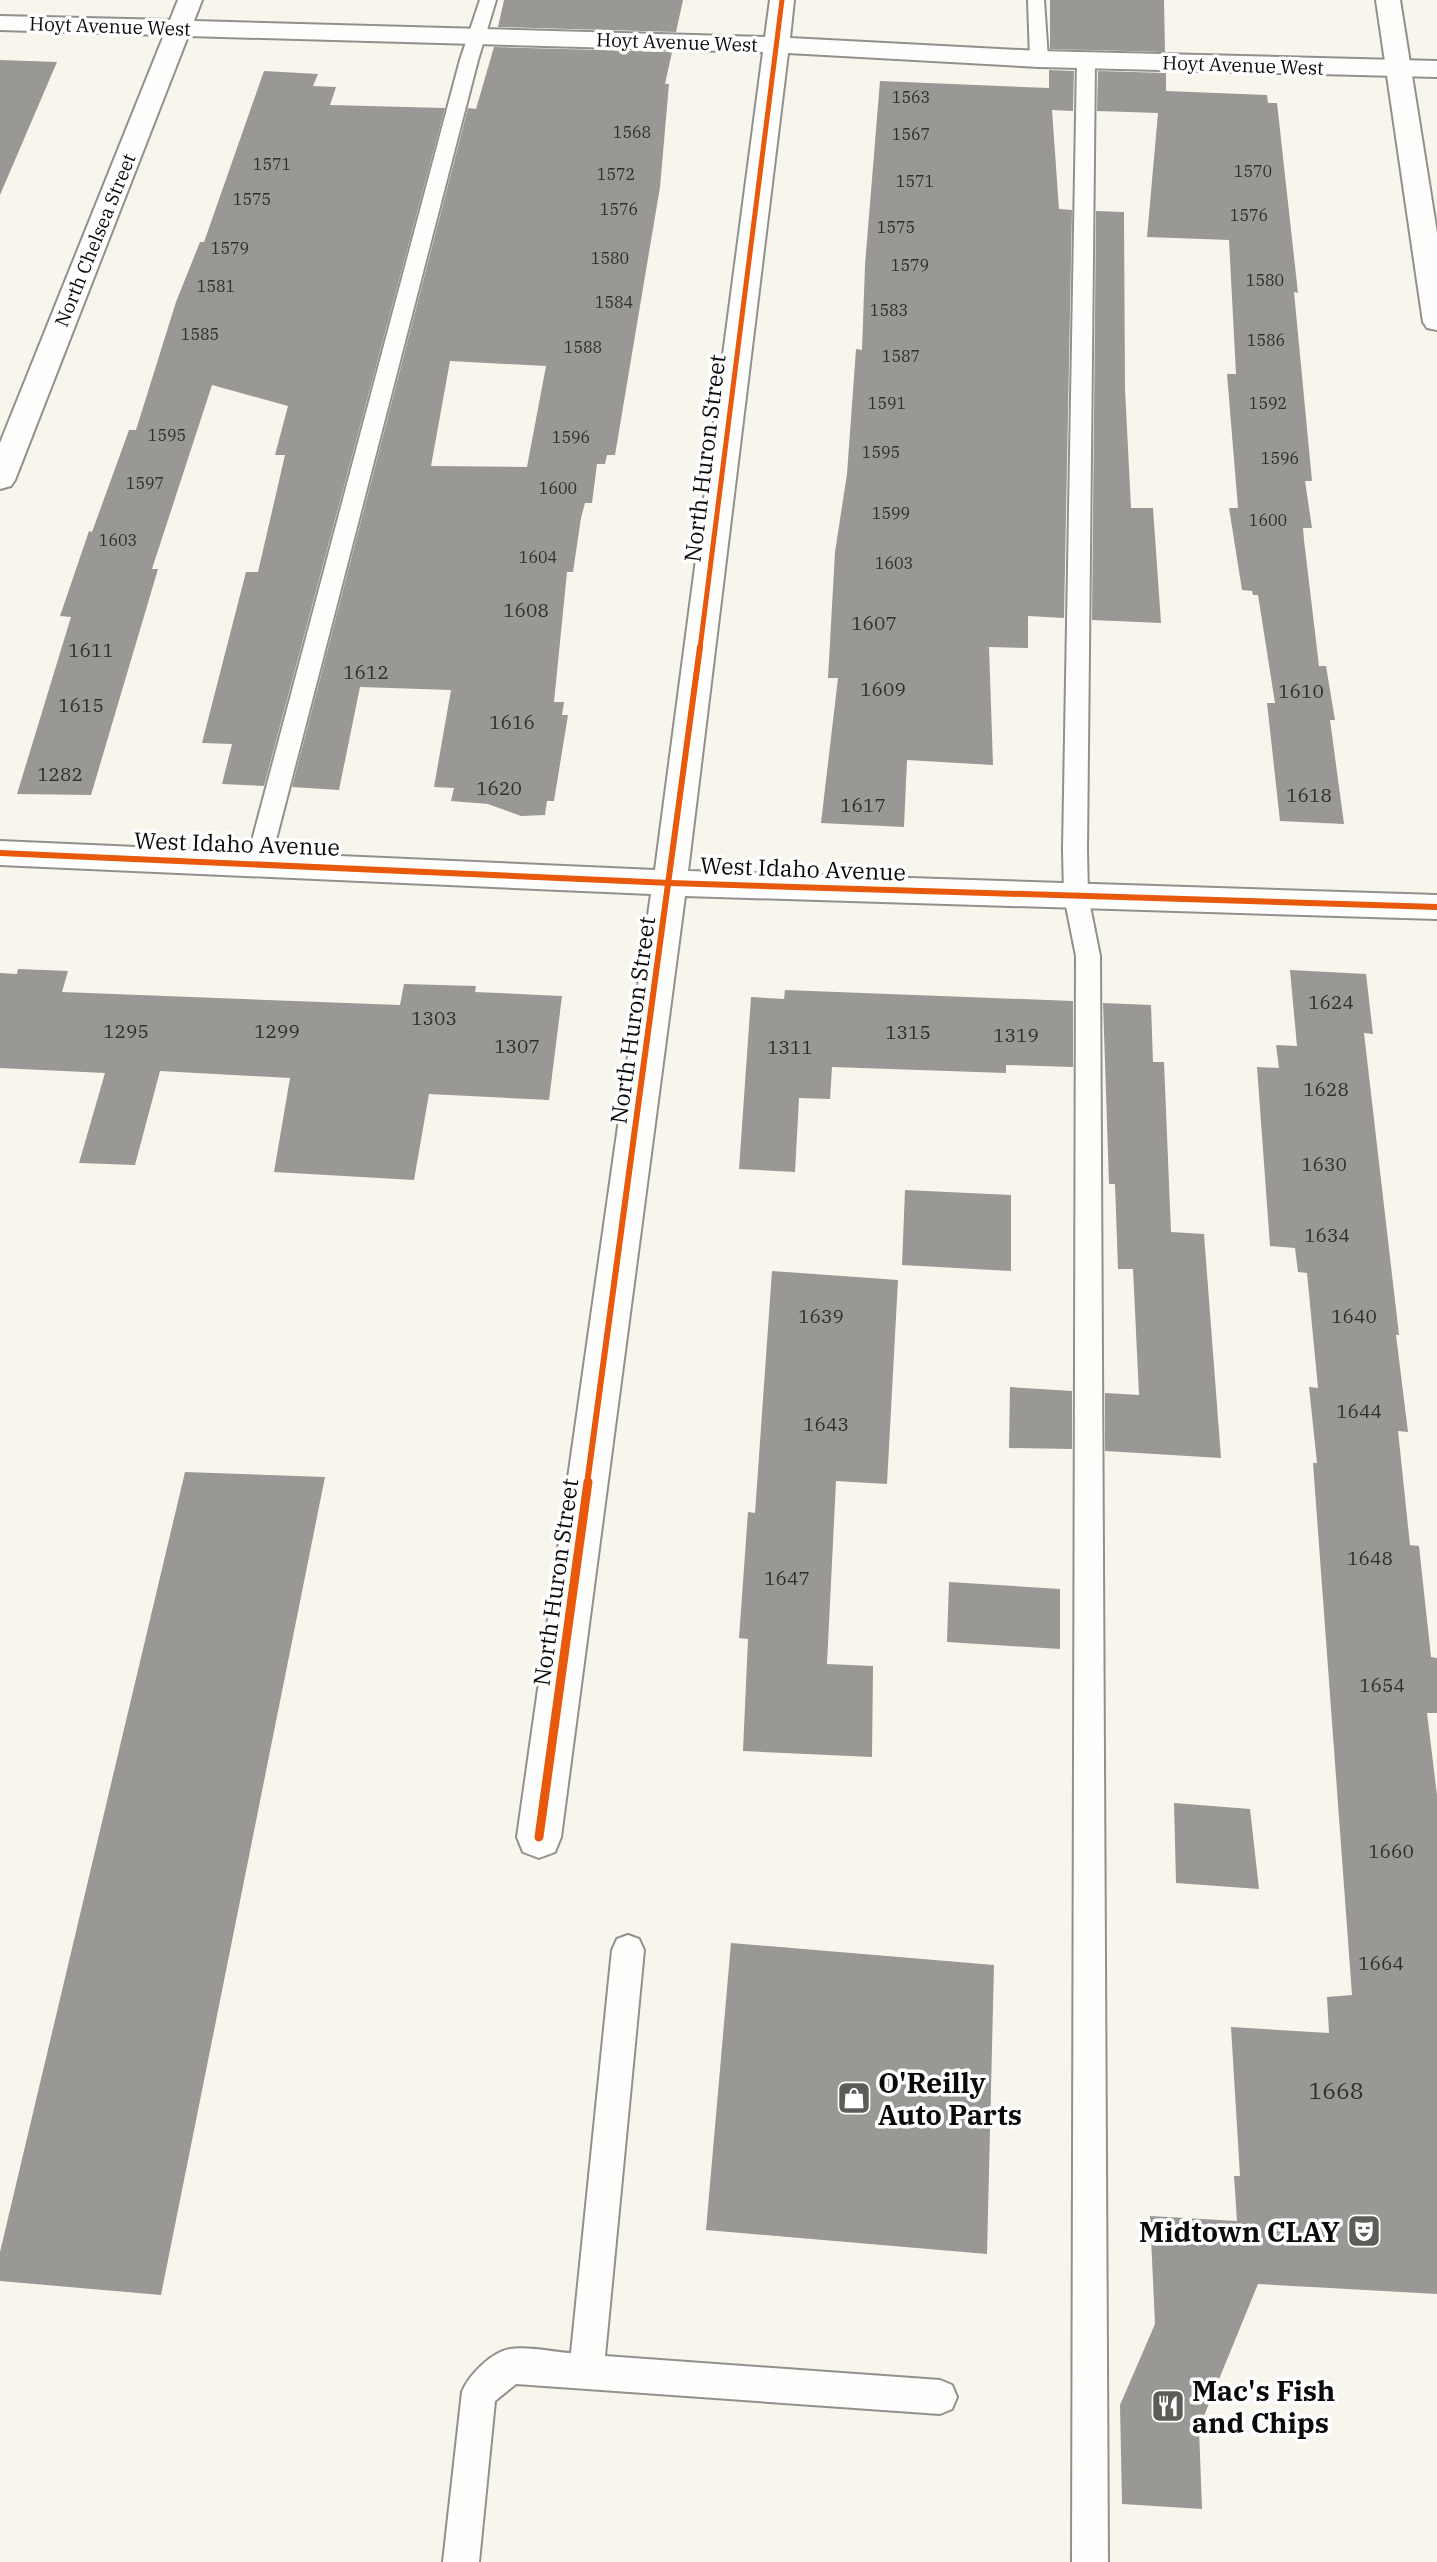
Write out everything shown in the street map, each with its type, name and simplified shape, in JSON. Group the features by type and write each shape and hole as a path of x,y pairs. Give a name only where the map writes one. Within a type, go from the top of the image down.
{"street":[{"name":"North Chelsea Street","path":"0,480 190,0"},
{"name":"North Huron Street","path":"539,1837 670,883 782,0"},
{"path":"1388,0 1437,323"},
{"name":"Hoyt Avenue West","path":"0,23 776,45 1038,59 1437,69"},
{"name":"West Idaho Avenue","path":"0,853 670,883 1437,907"}],"lane":[{"path":"258,863 469,60 488,0"},
{"path":"1036,0 1038,59"},
{"path":"1086,60 1076,897 1088,956 1090,2562"},
{"path":"586,2370 628,1950"},
{"path":"461,2562 479,2392 510,2366 940,2398"}],"building":[{"path":"504,0 683,0 676,32 498,27"},
{"path":"1050,0 1164,0 1165,52 1050,49"},
{"path":"494,47 672,52 665,84 669,84 660,187 615,455 607,455 605,464 597,464 592,503 585,503 581,518 573,572 567,572 554,702 564,702 562,715 568,715 554,801 547,801 545,815 521,816 488,804 451,801 454,788 434,787 451,690 360,687 339,790 292,787 468,108 476,109","holes":["450,361 546,366 527,467 431,466"]},
{"path":"0,60 57,62 0,195"},
{"path":"1049,70 1074,71 1073,111 1052,110 1059,209 1072,210 1064,618 1028,616 1028,648 989,647 993,765 907,760 904,827 821,823 838,678 828,678 835,552 847,474 856,349 862,350 865,265 880,81 1049,88"},
{"path":"264,71 318,74 313,86 336,87 330,105 445,108 264,786 222,784 232,744 202,743 246,572 258,572 285,455 275,455 288,406 212,385 152,569 158,569 91,795 17,794 71,617 60,616 89,531 92,532 129,430 136,430 176,302 200,242 204,242"},
{"path":"1098,71 1166,73 1166,91 1267,95 1268,103 1277,103 1298,293 1294,292 1312,481 1305,481 1312,528 1303,528 1304,540 1319,666 1326,666 1335,720 1330,720 1344,824 1280,821 1267,703 1275,703 1258,595 1242,590 1229,508 1238,508 1227,374 1236,374 1229,240 1147,237 1158,113 1097,111"},
{"path":"1096,211 1124,212 1125,389 1131,508 1153,508 1161,623 1092,620"},
{"path":"18,969 68,971 62,992 400,1005 404,984 476,986 475,992 562,996 549,1100 429,1094 414,1180 274,1172 290,1078 160,1071 135,1165 79,1163 105,1073 0,1068 0,973 17,974"},
{"path":"1290,970 1366,974 1373,1034 1364,1033 1408,1432 1398,1431 1410,1545 1419,1546 1431,1657 1437,1658 1437,1713 1427,1713 1437,1795 1437,2294 1258,2284 1199,2428 1202,2509 1122,2504 1120,2405 1155,2324 1150,2216 1237,2221 1234,2176 1240,2176 1231,2027 1329,2033 1327,1997 1352,1995 1313,1463 1317,1463 1309,1387 1318,1388 1307,1273 1298,1272 1295,1248 1270,1246 1257,1067 1279,1068 1276,1045 1297,1046"},
{"path":"785,990 1073,1001 1073,1067 1006,1065 1006,1073 832,1067 830,1099 799,1098 795,1172 739,1169 751,997 784,999"},
{"path":"1103,1003 1151,1005 1153,1062 1164,1062 1171,1232 1204,1234 1221,1458 1105,1451 1105,1393 1139,1395 1133,1269 1118,1269 1115,1184 1109,1184"},
{"path":"905,1190 1011,1195 1011,1271 902,1265"},
{"path":"772,1271 898,1280 887,1484 836,1481 827,1664 873,1666 872,1757 743,1751 748,1639 739,1638 748,1512 755,1513"},
{"path":"1010,1387 1072,1391 1072,1449 1009,1448"},
{"path":"185,1472 325,1477 161,2295 0,2281 0,2252"},
{"path":"949,1582 1060,1589 1060,1649 947,1642"},
{"path":"1174,1803 1250,1809 1259,1889 1176,1883"},
{"name":"O'Reilly Auto Parts","path":"731,1943 994,1965 987,2254 706,2230"}],"cycle path":[{"path":"539,1837 670,883 782,0"},
{"path":"0,853 670,883 1437,907"}],"place":[{"name":"O'Reilly Auto Parts","path":"854,2098"},
{"name":"Midtown CLAY","path":"1364,2231"},
{"name":"Mac's Fish and Chips","path":"1168,2406"}]}
